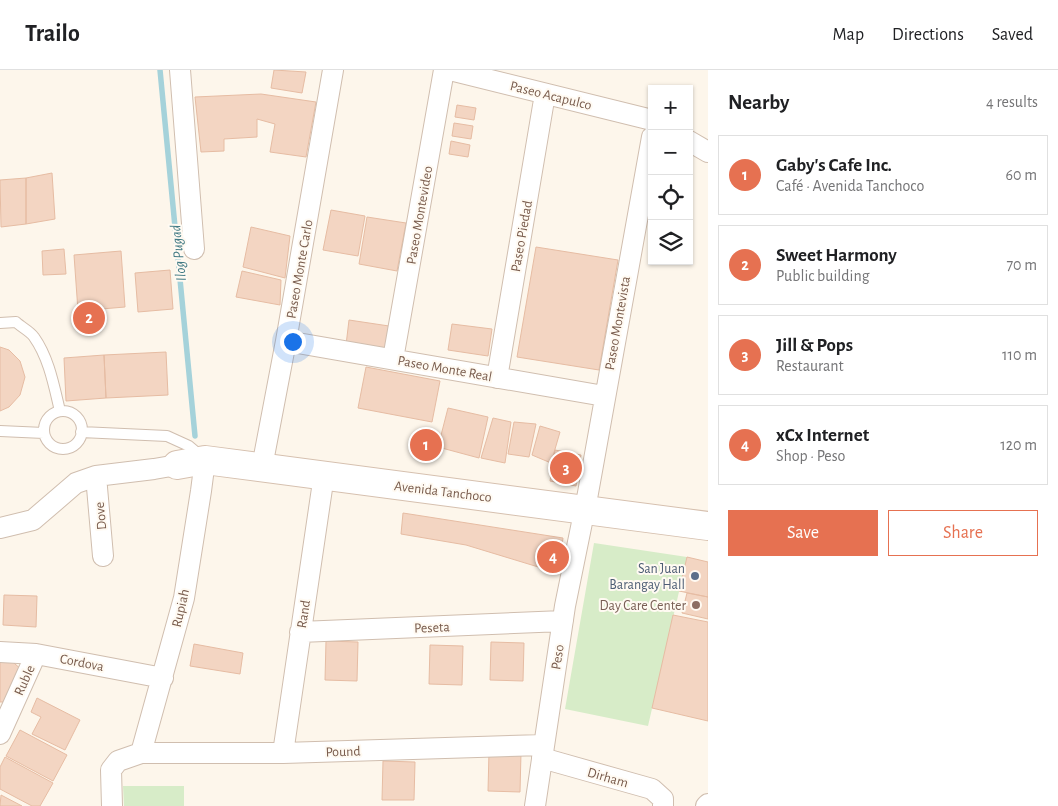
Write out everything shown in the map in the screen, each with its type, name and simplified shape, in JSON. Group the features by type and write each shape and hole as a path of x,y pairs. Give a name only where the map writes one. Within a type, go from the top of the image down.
{"street":[{"path":"180,70 194,249"},
{"name":"Paseo Monte Carlo","path":"262,467 333,70"},
{"name":"Paseo Montevideo","path":"393,359 444,70"},
{"name":"Paseo Acapulco","path":"450,70 648,119"},
{"name":"Paseo Piedad","path":"497,378 545,94"},
{"path":"693,143 708,152"},
{"name":"Paseo Montevista","path":"584,510 648,159"},
{"name":"Paseo Monte Real","path":"286,340 604,396"},
{"name":"Avenida Tanchoco","path":"177,465 205,460 708,526"},
{"name":"Rupiah","path":"141,753 184,598 205,460"},
{"path":"0,528 33,520 76,483 96,476 177,465"},
{"name":"Rand","path":"283,753 324,475"},
{"name":"Dove","path":"96,476 103,556"},
{"name":"Peso","path":"535,806 563,621 584,510"},
{"name":"Peseta","path":"300,632 563,621"},
{"name":"Cordova","path":"0,652 36,654 163,678"},
{"name":"Ruble","path":"0,734 36,654"},
{"name":"Pound","path":"112,806 111,770 118,761 141,753 543,752"},
{"name":"Dirham","path":"543,752 652,789 663,798 663,806"}],"lane":[{"path":"0,323 16,322 33,336 45,358 60,411"},
{"path":"60,411 68,412 76,417 81,425 82,432 78,441 71,447 61,449 53,447 47,442 44,433 45,424 50,416 60,411"},
{"path":"0,431 44,433"},
{"path":"82,432 167,436 189,446 205,460"}],"green space":[{"path":"594,543 687,557 648,726 565,709"},
{"path":"123,786 184,786 184,806 124,806"}],"building":[{"path":"274,70 306,72 302,93 271,88"},
{"path":"261,94 316,102 306,157 270,152 275,124 257,119 257,137 224,139 224,151 201,152 195,97"},
{"path":"457,105 476,108 474,120 455,117"},
{"path":"454,123 473,126 471,139 452,136"},
{"path":"451,141 470,145 468,157 449,154"},
{"path":"52,173 55,219 26,224 26,178"},
{"path":"26,178 26,224 1,227 0,180"},
{"path":"331,210 365,216 358,256 323,250"},
{"path":"367,217 406,223 397,271 359,264"},
{"path":"251,227 290,236 285,278 243,267"},
{"path":"536,247 618,260 599,370 517,357"},
{"path":"64,249 66,274 43,275 42,251"},
{"path":"121,251 125,307 78,311 74,255"},
{"path":"170,270 173,309 138,312 135,273"},
{"path":"242,271 281,280 280,305 236,297"},
{"path":"349,320 389,326 385,351 346,345"},
{"path":"452,324 492,329 488,356 448,350"},
{"path":"0,347 9,350 20,361 25,377 20,395 9,407 0,411"},
{"path":"166,352 168,395 106,398 104,355"},
{"path":"104,355 106,398 66,401 64,358"},
{"path":"366,367 440,381 432,422 358,408"},
{"path":"448,408 488,417 479,458 438,447"},
{"path":"493,418 511,422 505,463 481,458"},
{"path":"514,422 536,424 529,457 508,454"},
{"path":"540,426 560,432 551,463 532,455"},
{"path":"555,450 581,455 576,486 550,481"},
{"path":"403,513 563,538 558,573 466,545 401,534"},
{"name":"San Juan Barangay Hall","path":"687,557 708,562 708,597 679,591"},
{"name":"Day Care Center","path":"687,593 708,597 708,619 682,613"},
{"path":"4,595 37,596 36,627 3,625"},
{"path":"673,615 708,622 708,721 652,708"},
{"path":"326,641 358,642 357,681 325,680"},
{"path":"491,642 524,643 523,681 490,680"},
{"path":"194,644 243,653 240,674 190,666"},
{"path":"430,645 463,646 462,685 429,684"},
{"path":"0,657 7,657 22,670 7,702 0,702"},
{"path":"37,698 80,720 65,750 32,734 41,717 31,712"},
{"path":"20,730 67,755 53,781 6,756"},
{"path":"489,752 521,753 520,792 488,791"},
{"path":"5,757 53,783 40,806 32,806 0,789 0,767"},
{"path":"383,761 415,762 414,800 382,800"},
{"path":"1,795 22,806 0,806"}],"waterway":[{"name":"Ilog Pugad","path":"160,70 195,436"}],"place":[{"name":"Sweet Harmony","path":"89,318"},
{"name":"Gaby's Cafe Inc.","path":"426,445"},
{"name":"Jill & Pops","path":"566,468"},
{"name":"xCx Internet","path":"553,557"},
{"name":"San Juan Barangay Hall","path":"695,576"},
{"name":"Day Care Center","path":"696,605"}]}
